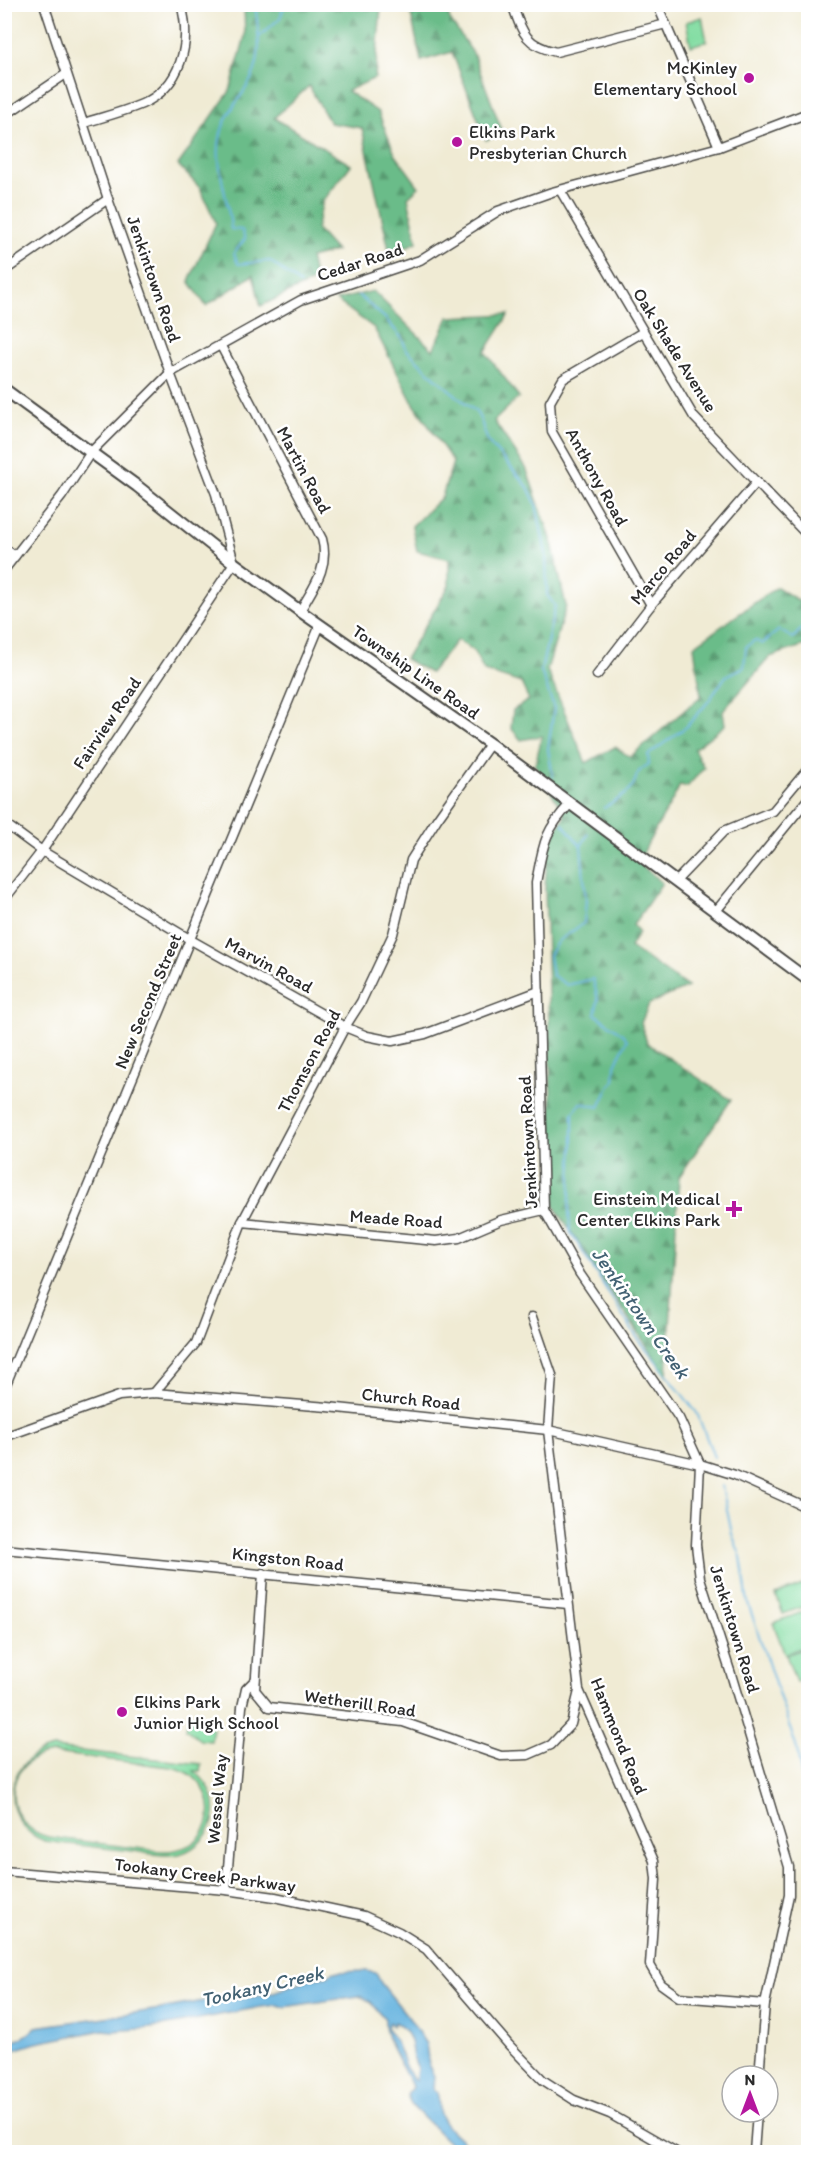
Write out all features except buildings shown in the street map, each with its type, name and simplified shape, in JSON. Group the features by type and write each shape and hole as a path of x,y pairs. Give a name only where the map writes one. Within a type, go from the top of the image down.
{"main road":[{"name":"Township Line Road","path":"4,389 92,452 234,563 490,744 808,980"}],"street":[{"name":"Jenkintown Road","path":"44,4 108,199 216,494 234,563"},
{"path":"84,123 143,104 166,87 177,73 184,54 186,33 182,4"},
{"path":"512,4 522,31 529,40 540,49 556,52 666,24"},
{"path":"657,4 719,147"},
{"path":"4,116 66,74"},
{"name":"Cedar Road","path":"4,570 62,496 92,452 170,373 300,300 420,260 498,211 560,190 719,147 808,113"},
{"name":"Oak Shade Avenue","path":"560,190 694,417 808,536"},
{"path":"4,271 108,199"},
{"name":"Anthony Road","path":"643,333 563,379 550,402 552,432 651,605"},
{"name":"Martin Road","path":"221,346 322,539 325,555 323,569 300,611"},
{"name":"Marco Road","path":"597,675 651,605 757,482"},
{"path":"4,548 15,556"},
{"name":"Fairview Road","path":"4,900 42,851 234,563"},
{"name":"New Second Street","path":"4,1389 320,625"},
{"name":"Thomson Road","path":"154,1393 196,1343 242,1222 345,1027 361,1002 393,934 411,861 437,819 490,744"},
{"path":"676,881 724,831 773,811 808,769"},
{"path":"716,911 808,799"},
{"name":"Jenkintown Road","path":"570,804 554,819 544,839 537,884 544,1210 580,1274 678,1418 700,1464 696,1545 700,1578 732,1674 789,1867 789,1895 765,2004 760,2064"},
{"name":"Marvin Road","path":"4,823 42,851 191,940 345,1027 367,1036 392,1041 425,1034 539,991"},
{"name":"Meade Road","path":"242,1222 436,1241 459,1238 501,1220 544,1210"},
{"name":"Hammond Road","path":"532,1317 552,1375 548,1430 579,1690 654,1861 656,1879 650,1965 661,1984 678,1997 765,2004"},
{"name":"Church Road","path":"4,1437 119,1396 154,1393 328,1407 548,1430 700,1464 735,1475 808,1508"},
{"name":"Kingston Road","path":"4,1549 568,1604"},
{"path":"255,1680 263,1573"},
{"name":"Wetherill Road","path":"255,1680 255,1690 269,1707 404,1722 501,1756 528,1755 550,1745 571,1724 579,1690"},
{"name":"Wessel Way","path":"226,1890 242,1707 246,1689 255,1680"},
{"name":"Tookany Creek Parkway","path":"4,1871 226,1890 275,1897 364,1916 399,1932 426,1949 509,2045 543,2080 574,2100 610,2114 675,2152"},
{"path":"754,2152 756,2124"}],"green space":[{"path":"244,5 390,5 381,7 375,78 347,91 378,112 395,154 419,187 408,197 417,242 390,254 362,128 330,123 309,86 274,118 351,165 323,201 316,229 336,251 310,258 315,280 261,306 253,275 206,306 189,281 216,223 200,188 178,165 230,91 245,36"},
{"path":"409,5 445,5 450,20 473,53 503,133 486,140 452,52 421,61"},
{"path":"702,17 707,41 691,46 686,22"},
{"path":"373,291 433,350 449,317 509,314 485,352 519,397 494,421 526,468 551,539 566,606 547,670 586,763 615,747 630,757 701,696 694,646 777,587 808,607 808,644 770,657 723,711 725,725 694,749 704,768 687,787 680,785 639,863 662,883 633,925 639,932 630,947 688,987 649,1004 641,1023 647,1043 731,1100 679,1177 667,1376 554,1206 545,887 548,845 565,815 535,765 542,736 521,740 511,728 513,710 529,700 521,683 484,671 473,650 457,640 430,673 405,659 449,586 449,559 417,551 412,526 442,497 453,462 412,401 374,328 336,300"},
{"path":"805,1584 808,1592 808,1605 783,1614 776,1595"},
{"path":"808,1610 808,1645 785,1654 773,1623"},
{"path":"808,1647 808,1678 796,1682 786,1655"},
{"path":"194,1717 207,1722 209,1727 213,1728 211,1741 200,1740 186,1729 187,1723"},
{"path":"53,1748 201,1764 200,1771 194,1771 207,1785 212,1796 213,1822 207,1834 197,1844 186,1852 173,1855 45,1841 30,1833 20,1821 14,1807 12,1793 15,1778 23,1765 36,1754","holes":["53,1753 171,1767 187,1772 199,1782 210,1808 208,1821 202,1834 192,1844 176,1850 156,1850 48,1837 32,1830 21,1820 15,1806 13,1792 16,1779 24,1767 36,1758"]}],"water":[{"path":"332,1972 376,1973 426,2044 429,2066 434,2076 433,2090 437,2092 439,2110 444,2122 474,2152 458,2152 412,2106 407,2095 412,2087 390,2044 385,2019 370,2001 359,1996 284,2007 277,2005 261,2007 152,2028 103,2030 36,2043 5,2053 5,2037 9,2042 17,2040 36,2027 214,1999 265,1995 312,1978 327,1976","holes":["389,2022 393,2026 394,2022 398,2024 409,2039 417,2067 416,2082 406,2068 395,2040 387,2028"]}],"waterway":[{"name":"Jenkintown Creek","path":"255,4 259,41 258,60 252,77 222,129 219,148 220,171 231,229 242,230 245,239 234,253 238,264 270,261 300,284"},
{"path":"259,37 280,18 285,4"},
{"name":"Jenkintown Creek","path":"358,295 385,318 401,337 407,350 431,374 476,412 490,444 528,487 536,504 546,554 547,595 555,606 541,671 554,708 548,749 553,777"},
{"path":"604,808 629,790 638,772 649,764 648,755 686,727 708,702 726,676 744,667 746,647 755,640 762,644 779,630 793,638 808,622"},
{"name":"Jenkintown Creek","path":"563,824 581,846 586,900 584,923 558,941 549,955 552,975 567,985 593,979 598,1000 595,1014 624,1035 627,1040 615,1065 614,1081 599,1107 581,1103 573,1113 570,1232 636,1336 697,1413 714,1457"},
{"path":"581,846 588,834"},
{"name":"Jenkintown Creek","path":"722,1486 732,1534 741,1557 748,1603 797,1749 808,1815"}],"place":[{"name":"McKinley Elementary School","path":"749,78"},
{"name":"Elkins Park Presbyterian Church","path":"457,142"},
{"name":"Einstein Medical Center Elkins Park","path":"734,1209"},
{"name":"Elkins Park Junior High School","path":"122,1712"}],"water label":[{"name":"Tookany Creek","path":"262,1986"}]}
